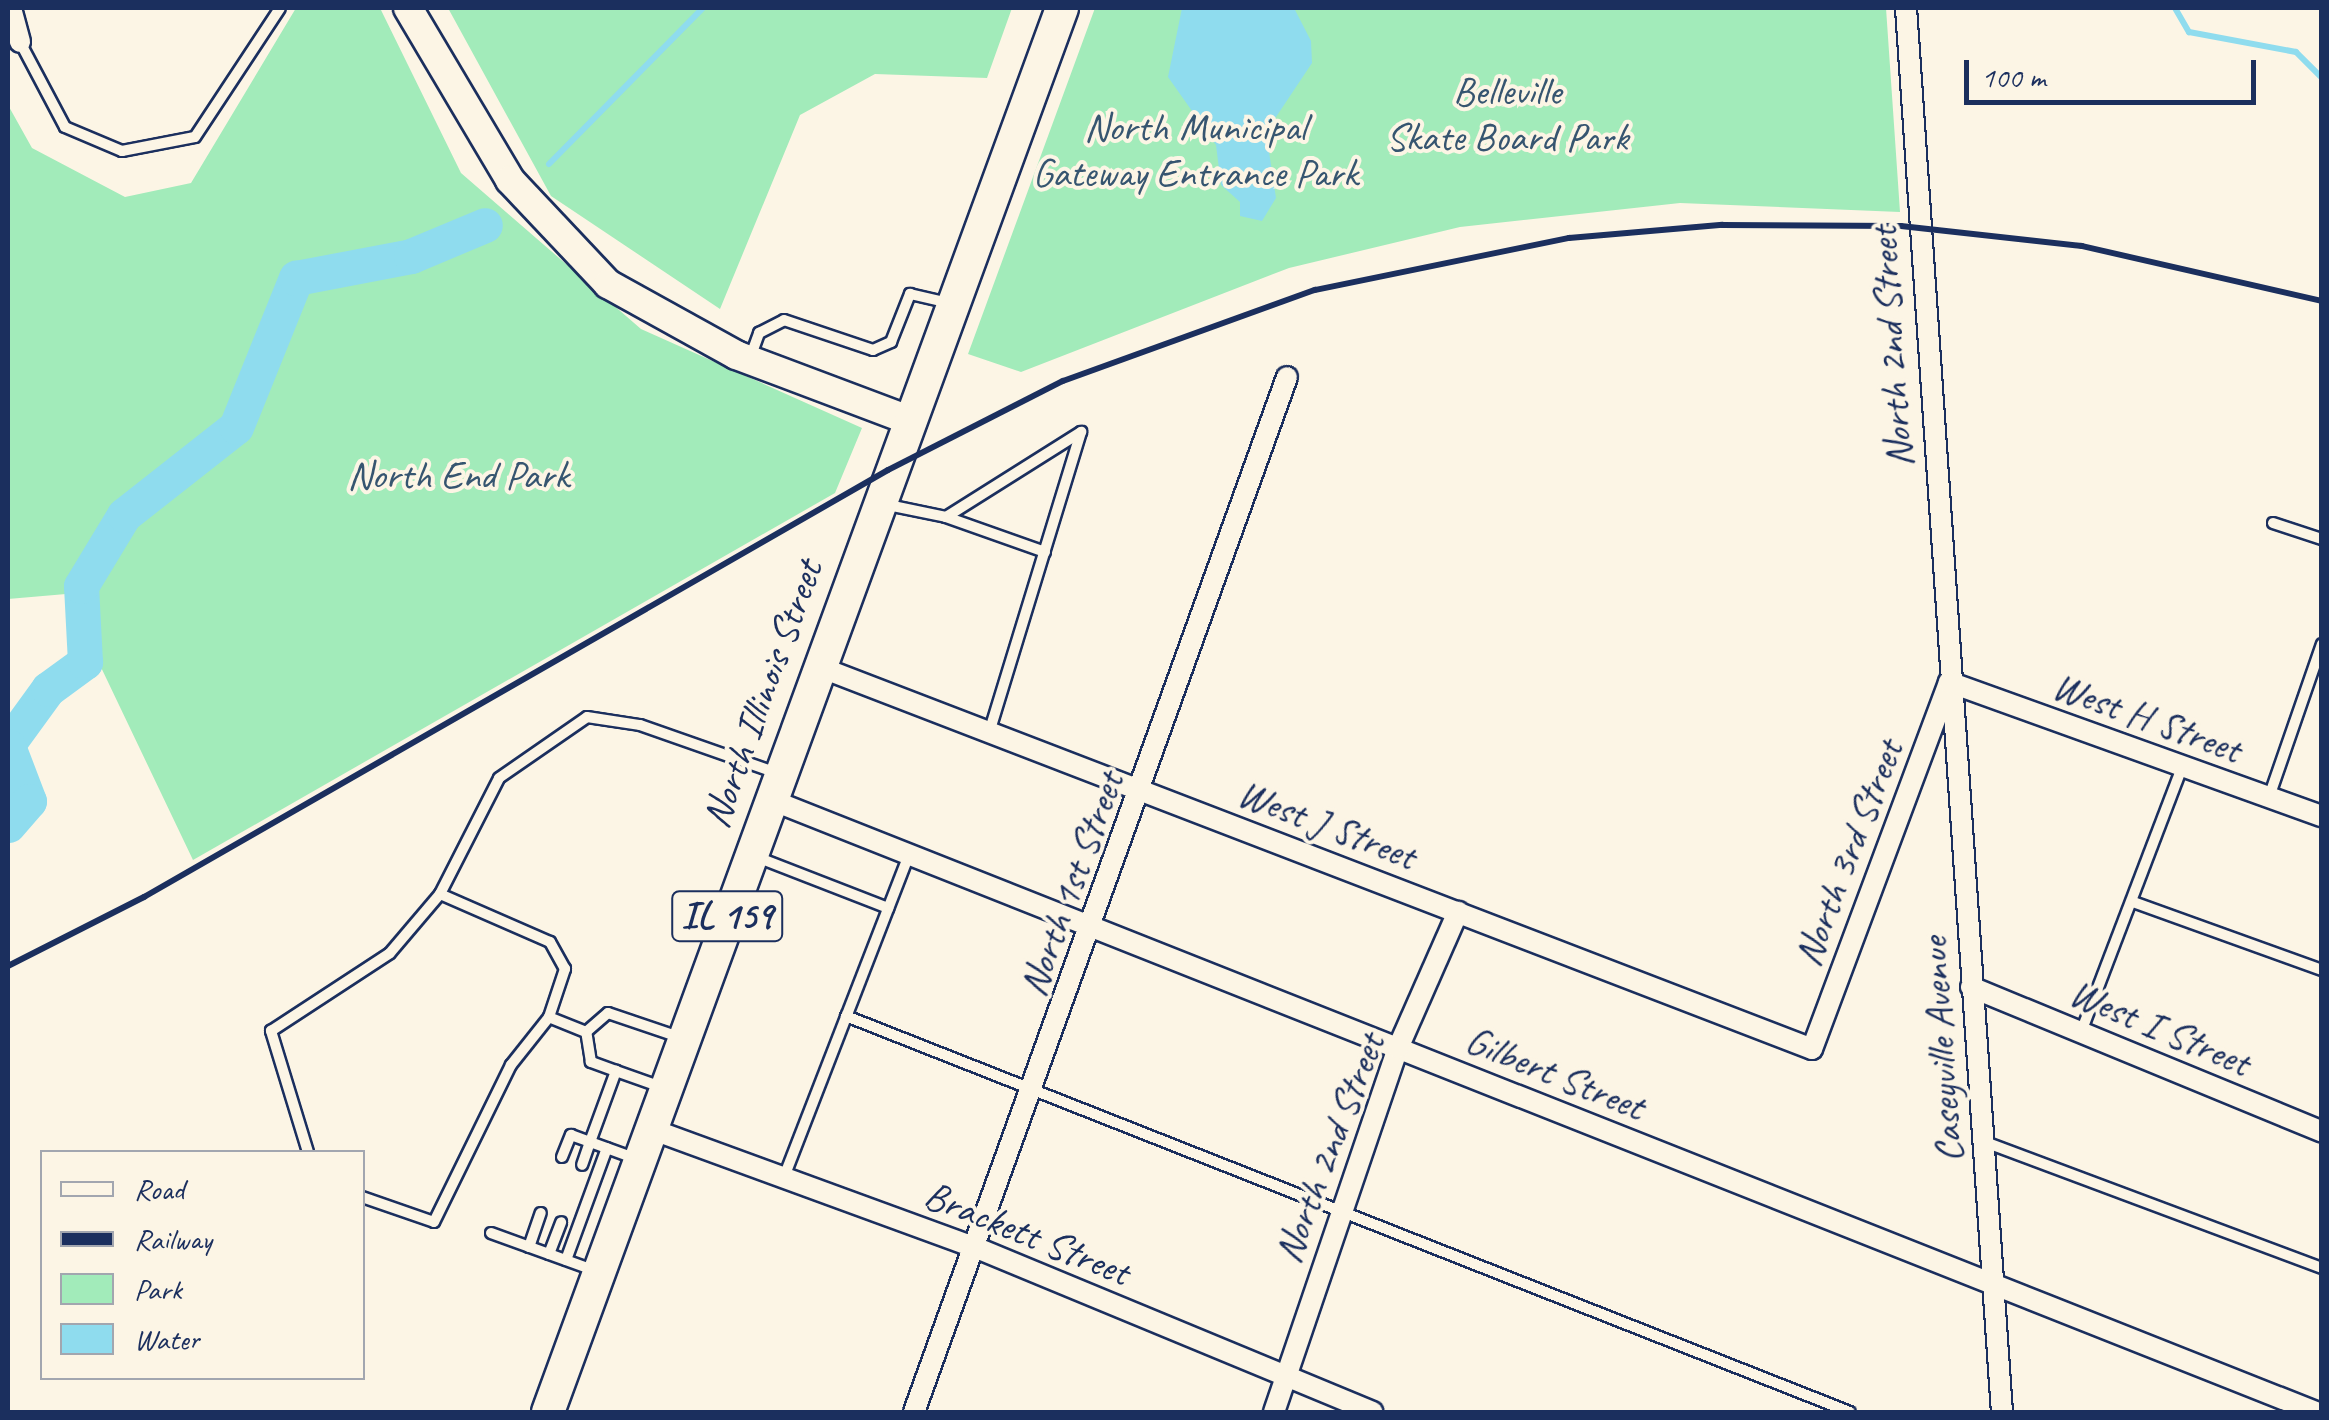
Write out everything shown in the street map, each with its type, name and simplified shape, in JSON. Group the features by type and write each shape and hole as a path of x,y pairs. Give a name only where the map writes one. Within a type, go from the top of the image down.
{"main road":[{"name":"North Illinois Street","path":"548,1412 906,419 1062,8"}],"street":[{"path":"11,8 20,42"},
{"path":"408,8 489,151 565,243 642,309 749,360 906,419"},
{"name":"North 2nd Street","path":"1906,8 1950,682"},
{"name":"North 1st Street","path":"914,1412 1034,1090 1287,377"},
{"name":"West J Street","path":"817,666 1812,1049"},
{"name":"West H Street","path":"1950,682 2322,816"},
{"name":"Caseyville Avenue","path":"1950,682 2002,1412"},
{"name":"North 3rd Street","path":"1812,1049 1950,682"},
{"name":"Gilbert Street","path":"773,786 909,855 2316,1412"},
{"name":"North 2nd Street","path":"1274,1412 1338,1213 1398,1048 1458,912"},
{"name":"West I Street","path":"1971,987 2322,1132"},
{"name":"Brackett Street","path":"651,1129 977,1248 1372,1412"}],"lane":[{"path":"20,42 66,127 122,150 195,137 280,8"},
{"path":"749,360 759,333 784,320 872,350 891,342 910,294 950,303"},
{"path":"946,517 1081,432 989,732"},
{"path":"876,504 946,517 1045,552"},
{"path":"2273,524 2322,539"},
{"path":"2268,798 2322,644"},
{"path":"307,1150 270,1031 390,953 440,894 500,778 587,717 640,725 773,786"},
{"path":"2080,1032 2182,766"},
{"path":"749,854 888,908"},
{"path":"784,1177 909,855"},
{"path":"365,1198 434,1222 511,1065 549,1018 565,968 550,942 440,894"},
{"path":"2133,902 2322,970"},
{"path":"586,1032 608,1013 683,1039"},
{"path":"846,1016 1850,1412"},
{"path":"549,1018 586,1032"},
{"path":"586,1032 591,1062 666,1088"},
{"path":"582,1164 616,1071"},
{"path":"562,1157 570,1135 640,1160"},
{"path":"1984,1142 2322,1268"},
{"path":"566,1260 607,1148"},
{"path":"529,1247 542,1213"},
{"path":"549,1254 561,1222"},
{"path":"491,1233 598,1272"}],"green space":[{"name":"North End Park","path":"296,8 380,8 461,173 641,329 862,428 835,493 193,860 66,594 8,599 8,105 32,148 125,197 191,183"},
{"path":"448,8 1012,8 987,78 875,74 800,115 720,309 551,196"},
{"path":"1095,8 1886,8 1900,212 1680,203 1460,227 1289,268 1021,372 968,354"}],"water":[{"path":"1182,8 1294,8 1311,41 1312,63 1266,132 1276,198 1262,221 1240,216 1240,202 1221,185 1216,145 1168,77"}],"waterway":[{"path":"549,164 703,8"},
{"path":"2175,8 2189,32 2296,52 2322,78"},
{"path":"8,744 48,689 85,662 81,586 124,515 236,427 296,278 411,256 485,225"},
{"path":"8,746 29,801 8,825"}],"railway":[{"path":"8,966 144,897 888,470 1063,381 1315,290 1569,238 1722,225 1901,226 2082,246 2322,301"}],"park label":[{"name":"Belleville Skate Board Park","path":"1507,114"},
{"name":"North Municipal Gateway Entrance Park","path":"1195,150"}]}
